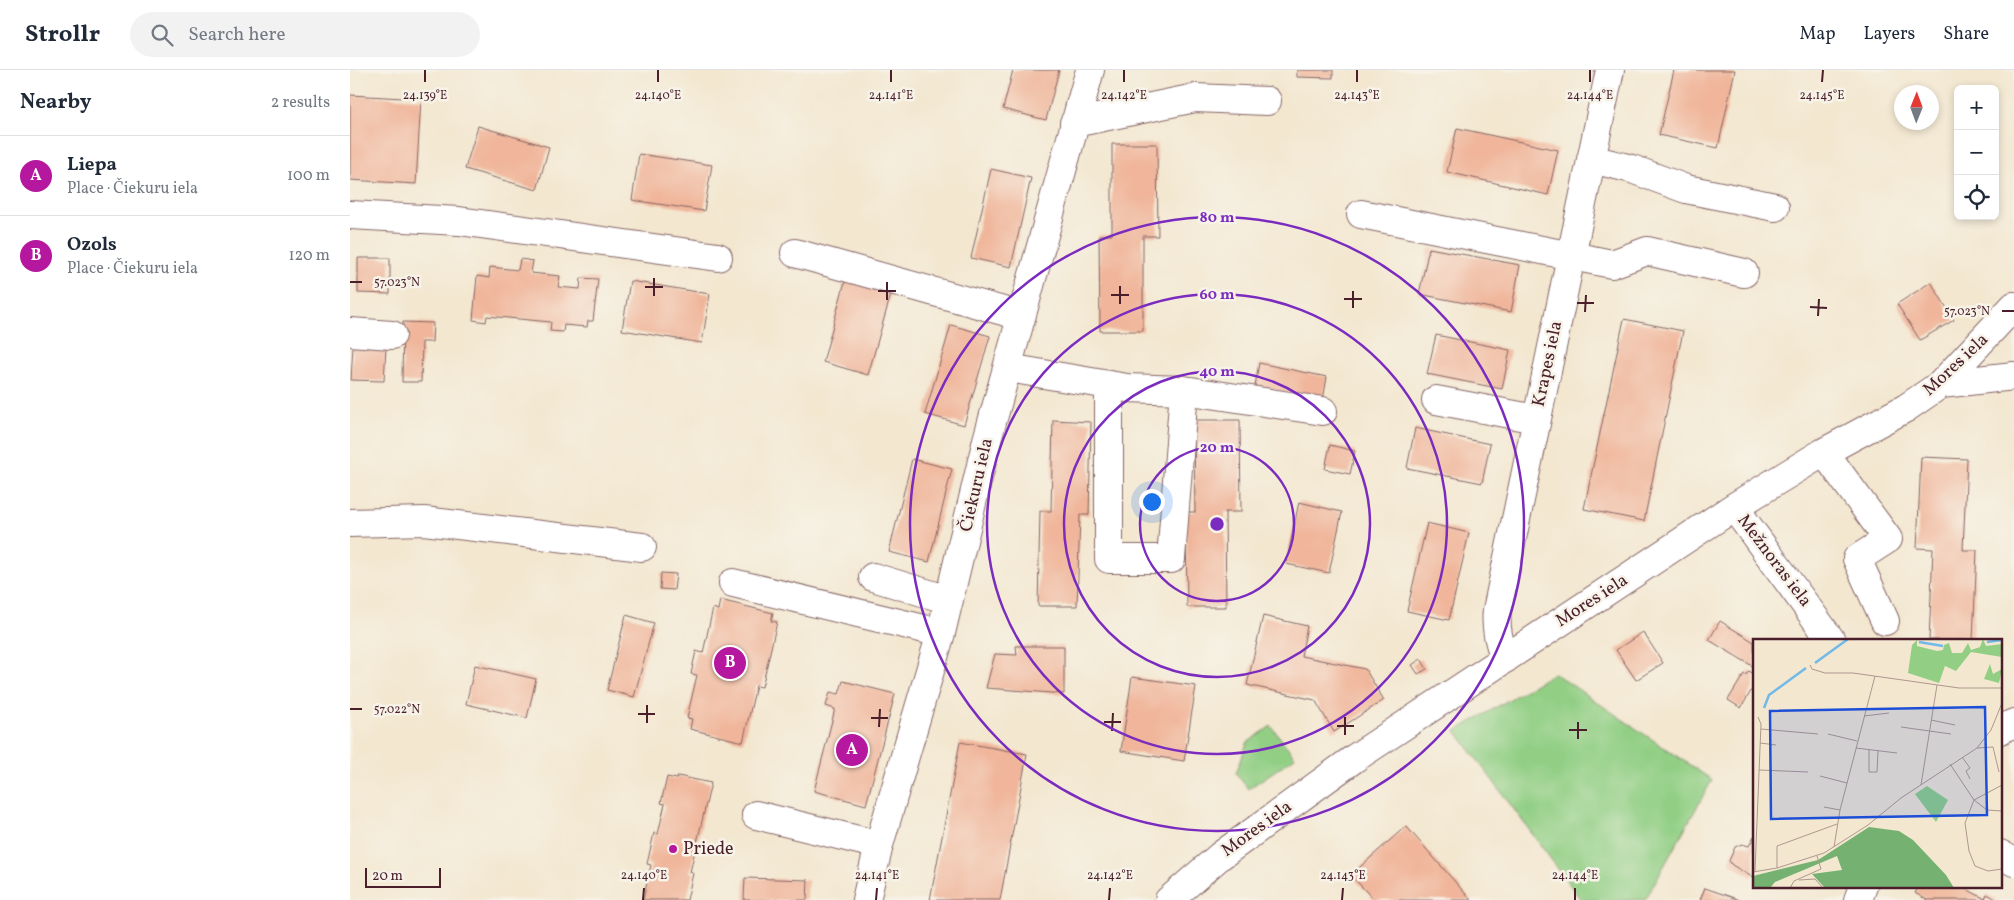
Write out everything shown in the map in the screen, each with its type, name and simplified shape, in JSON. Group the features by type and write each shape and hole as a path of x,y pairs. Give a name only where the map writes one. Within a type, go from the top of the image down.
{"street":[{"name":"Čiekuru iela","path":"866,900 950,600 987,440 1090,70"},
{"name":"Krapes iela","path":"1505,658 1498,638 1497,610 1610,70"},
{"path":"1074,123 1195,98 1268,101"},
{"path":"1591,159 1632,169 1686,189 1775,207"},
{"path":"1361,214 1612,264 1647,252 1744,273"},
{"path":"350,215 459,221 718,257"},
{"path":"794,253 1021,316"},
{"name":"Mores iela","path":"1169,900 1220,856 1354,758 1734,507 1824,452 1906,408 1941,384 2014,306"},
{"path":"350,332 392,336"},
{"path":"1008,368 1127,388 1184,390 1323,411"},
{"path":"1941,384 2014,376"},
{"path":"1109,385 1109,558 1171,559 1184,390"},
{"path":"1436,400 1536,419"},
{"path":"1824,452 1888,539 1856,559 1885,621"},
{"name":"Mežnoras iela","path":"1734,507 1830,639"},
{"path":"350,523 424,521 642,547"},
{"path":"873,577 950,600"},
{"path":"733,583 941,633"},
{"path":"2002,729 2014,723"},
{"path":"756,815 880,845"},
{"path":"2002,855 2014,862"},
{"path":"1858,900 1862,888"}],"green space":[{"path":"1554,673 1712,780 1645,900 1581,900 1456,731"},
{"path":"1271,726 1295,757 1248,789 1236,773 1247,743"}],"building":[{"path":"1013,70 1059,70 1046,120 1003,109"},
{"path":"1297,70 1333,70 1333,78 1297,77"},
{"path":"1674,70 1735,70 1718,148 1659,135"},
{"path":"350,95 421,99 416,184 350,180"},
{"path":"478,126 549,147 537,190 465,169"},
{"path":"1457,128 1558,150 1548,195 1447,172"},
{"path":"1112,144 1157,144 1158,236 1143,236 1143,331 1100,331 1099,235 1112,235"},
{"path":"639,154 712,165 704,211 632,200"},
{"path":"991,169 1031,178 1011,267 971,258"},
{"path":"1429,248 1520,265 1511,312 1419,294"},
{"path":"358,258 390,258 390,294 358,293"},
{"path":"520,259 533,261 531,273 560,276 558,287 580,289 581,278 598,279 593,321 588,321 587,327 564,325 563,332 550,331 551,322 487,316 486,322 473,320 477,276 489,278 490,267 518,270"},
{"path":"847,274 893,287 868,375 823,362"},
{"path":"630,281 710,294 702,343 622,330"},
{"path":"1931,282 1954,320 1920,340 1897,304"},
{"path":"1624,319 1683,331 1644,521 1584,509"},
{"path":"403,322 433,323 432,342 422,342 421,382 402,382"},
{"path":"951,325 990,336 964,425 925,414"},
{"path":"1436,335 1510,350 1502,389 1427,374"},
{"path":"353,346 386,348 384,381 351,380"},
{"path":"1259,363 1327,377 1323,400 1255,386"},
{"path":"1053,420 1091,422 1089,515 1080,515 1077,606 1038,606 1040,511 1051,511"},
{"path":"1194,420 1240,420 1241,512 1225,512 1226,607 1187,607 1186,512 1195,512"},
{"path":"1415,428 1490,444 1482,483 1407,468"},
{"path":"1330,445 1355,451 1350,474 1325,469"},
{"path":"1921,457 1967,459 1963,550 1977,550 1973,639 1929,639 1933,549 1917,548"},
{"path":"912,459 952,469 929,562 889,552"},
{"path":"1299,502 1342,512 1329,573 1286,564"},
{"path":"1427,523 1469,533 1449,620 1407,611"},
{"path":"661,573 676,574 674,590 660,589"},
{"path":"720,600 773,613 771,621 777,622 762,687 756,686 743,742 690,729 692,719 687,718 697,675 691,674 696,651 703,653 713,608 718,610"},
{"path":"626,615 654,623 634,697 607,690"},
{"path":"1263,616 1307,626 1301,656 1365,669 1384,700 1334,732 1315,700 1247,685"},
{"path":"1720,621 1753,641 1753,666 1709,640"},
{"path":"1643,632 1663,663 1636,680 1616,650"},
{"path":"1016,646 1064,646 1064,694 986,688 995,654 1017,655"},
{"path":"1421,659 1427,669 1418,674 1412,665"},
{"path":"475,665 536,679 527,718 466,704"},
{"path":"1749,671 1753,673 1753,688 1741,708 1728,700 1744,674 1746,675"},
{"path":"1132,677 1196,686 1184,761 1121,751"},
{"path":"843,681 895,694 866,805 814,791 835,709 826,706 830,692 839,694"},
{"path":"960,742 1027,754 1000,900 930,900"},
{"name":"Priede","path":"678,776 711,783 690,872 693,873 687,900 643,900 651,865 647,864 654,833 658,834 665,804 661,803 667,777 677,779"},
{"path":"1406,826 1471,900 1374,900 1351,875"},
{"path":"1753,838 1752,877 1732,865 1729,861 1735,847 1742,844 1749,846"},
{"path":"745,878 808,880 807,900 744,900"},
{"path":"1705,888 1740,900 1700,900"},
{"path":"1918,888 1965,888 1985,899 1987,894 1998,900 1927,900 1915,893"}],"place":[{"name":"Ozols","path":"730,663"},
{"name":"Liepa","path":"852,750"},
{"name":"Priede","path":"673,849"}]}
